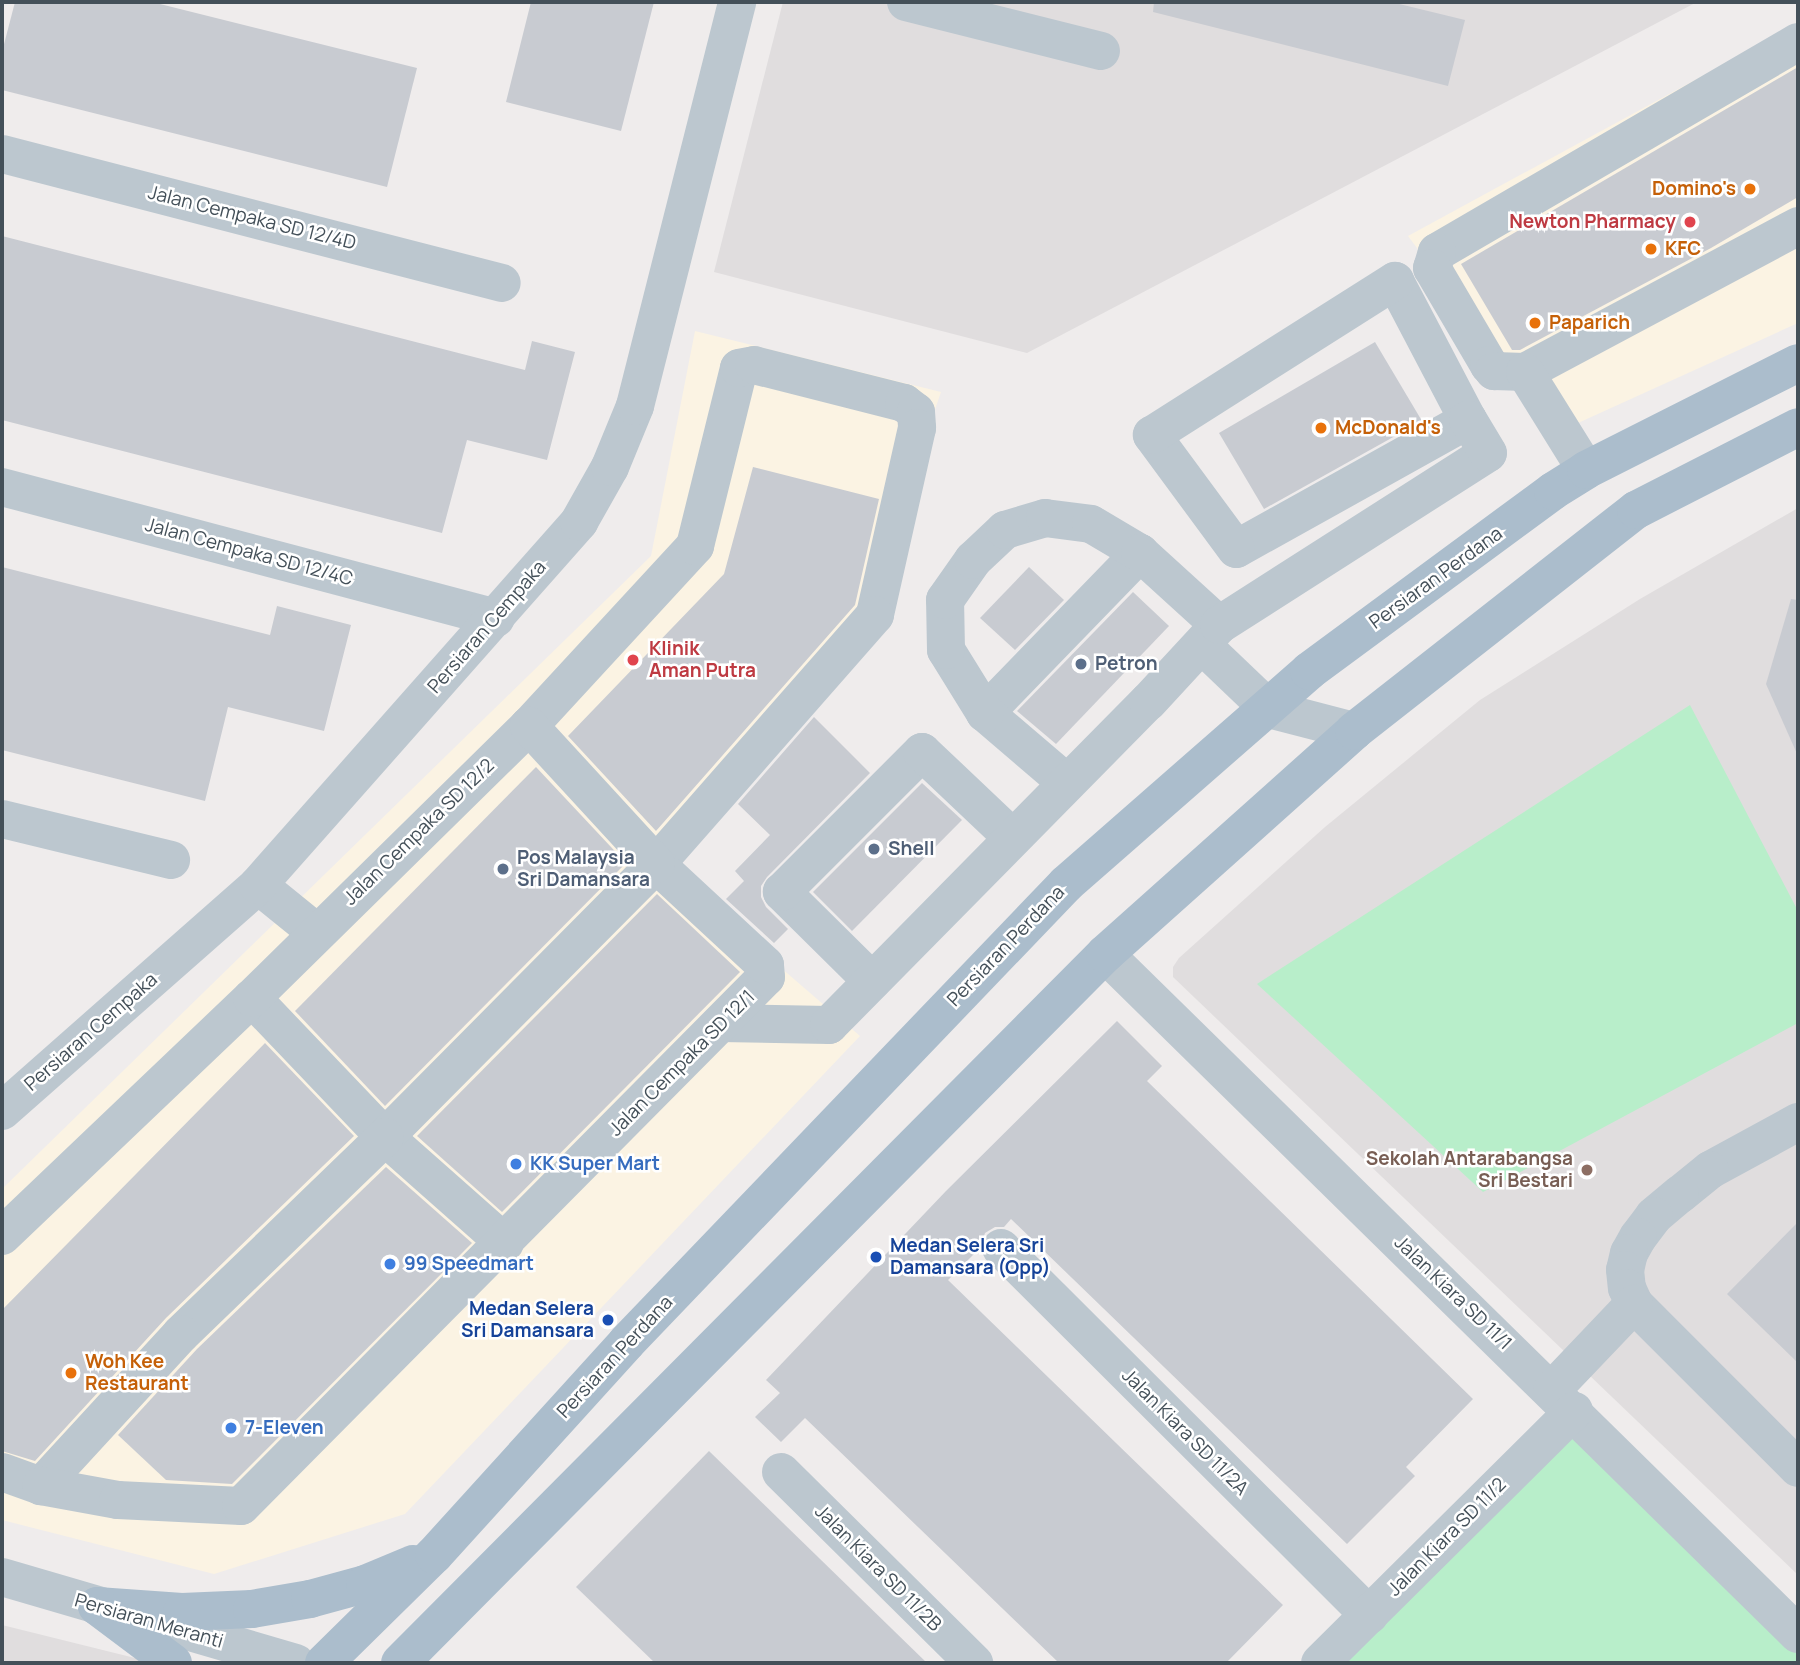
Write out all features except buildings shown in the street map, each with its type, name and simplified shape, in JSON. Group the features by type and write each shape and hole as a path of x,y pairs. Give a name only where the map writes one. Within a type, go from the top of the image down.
{"main road":[{"name":"Persiaran Perdana","path":"324,1663 434,1555 627,1342 1066,884 1269,709 1309,671 1586,470 1798,363"},
{"path":"400,1663 1105,954 1354,731 1636,510 1798,427"},
{"path":"97,1606 182,1612 252,1609 310,1599 365,1584 434,1555"},
{"path":"97,1606 173,1663"}],"street":[{"name":"Persiaran Cempaka","path":"2,1111 258,886 579,522 610,467 635,406 737,2"},
{"path":"906,2 1101,51"},
{"path":"1798,43 1437,252 1433,261 1434,274 1494,371 1525,372 1798,226"},
{"name":"Jalan Cempaka SD 12/4D","path":"2,154 502,283"},
{"path":"721,1023 829,1025 1211,635 1281,584 1488,453 1395,281 1152,435 1237,549 1468,420"},
{"name":"Jalan Cempaka SD 12/2","path":"2,1236 252,998 316,932 529,726 695,546 739,368 754,365 904,403 916,412 917,428 875,615 656,864"},
{"path":"1525,372 1586,470"},
{"name":"Jalan Cempaka SD 12/4C","path":"2,487 496,618"},
{"path":"1067,783 985,713 946,650 945,600 973,561 1005,530 1045,518 1091,524 1140,553 1211,635 1269,709 1354,731"},
{"path":"1256,538 1281,584"},
{"path":"985,713 1140,553"},
{"path":"2,1472 41,1486 181,1334 385,1137 656,864 529,726"},
{"path":"872,981 782,892 922,752 1013,838"},
{"path":"2,819 171,860"},
{"name":"Jalan Cempaka SD 12/1","path":"41,1486 118,1500 241,1506 505,1243 766,978 768,971 765,965 656,864"},
{"path":"258,886 316,932"},
{"name":"Jalan Kiara SD 11/1","path":"1105,954 1798,1634"},
{"path":"252,998 385,1137 505,1243"},
{"path":"1798,1122 1710,1170 1654,1216 1629,1252 1625,1270 1634,1304 1798,1468"},
{"name":"Jalan Kiara SD 11/2A","path":"1001,1248 1369,1615"},
{"name":"Jalan Kiara SD 11/2","path":"1320,1663 1369,1615 1563,1401 1634,1304"},
{"name":"Jalan Kiara SD 11/2B","path":"781,1472 974,1663"},
{"name":"Persiaran Meranti","path":"2,1577 296,1663"}],"shaded area":[{"path":"783,2 1697,2 1027,353 714,272"},
{"path":"1798,24 1798,323 1556,433 1408,236"},
{"path":"695,331 941,392 860,630 651,856 860,1036 405,1514 214,1574 2,1520 2,1189 651,556"},
{"name":"Sekolah Antarabangsa Sri Bestari","path":"1798,508 1798,1575 1173,977 1173,967 1179,958 1325,827 1480,700 1640,599"},
{"path":"2,1625 143,1660 146,1663 2,1663"}],"green space":[{"path":"1690,705 1798,911 1798,1023 1483,1192 1257,984"},
{"path":"1571,1427 1798,1652 1798,1663 1334,1663"}],"place":[{"name":"Domino's","path":"1750,189"},
{"name":"Newton Pharmacy","path":"1690,222"},
{"name":"KFC","path":"1651,249"},
{"name":"Paparich","path":"1535,323"},
{"name":"McDonald's","path":"1321,428"},
{"name":"Klinik Aman Putra","path":"633,660"},
{"name":"Petron","path":"1081,664"},
{"name":"Shell","path":"874,849"},
{"name":"Pos Malaysia Sri Damansara","path":"503,869"},
{"name":"KK Super Mart","path":"516,1164"},
{"name":"Sekolah Antarabangsa Sri Bestari","path":"1587,1170"},
{"name":"Medan Selera Sri Damansara (Opp)","path":"876,1257"},
{"name":"99 Speedmart","path":"390,1264"},
{"name":"Medan Selera Sri Damansara","path":"608,1320"},
{"name":"Woh Kee Restaurant","path":"71,1373"},
{"name":"7-Eleven","path":"231,1428"}]}
